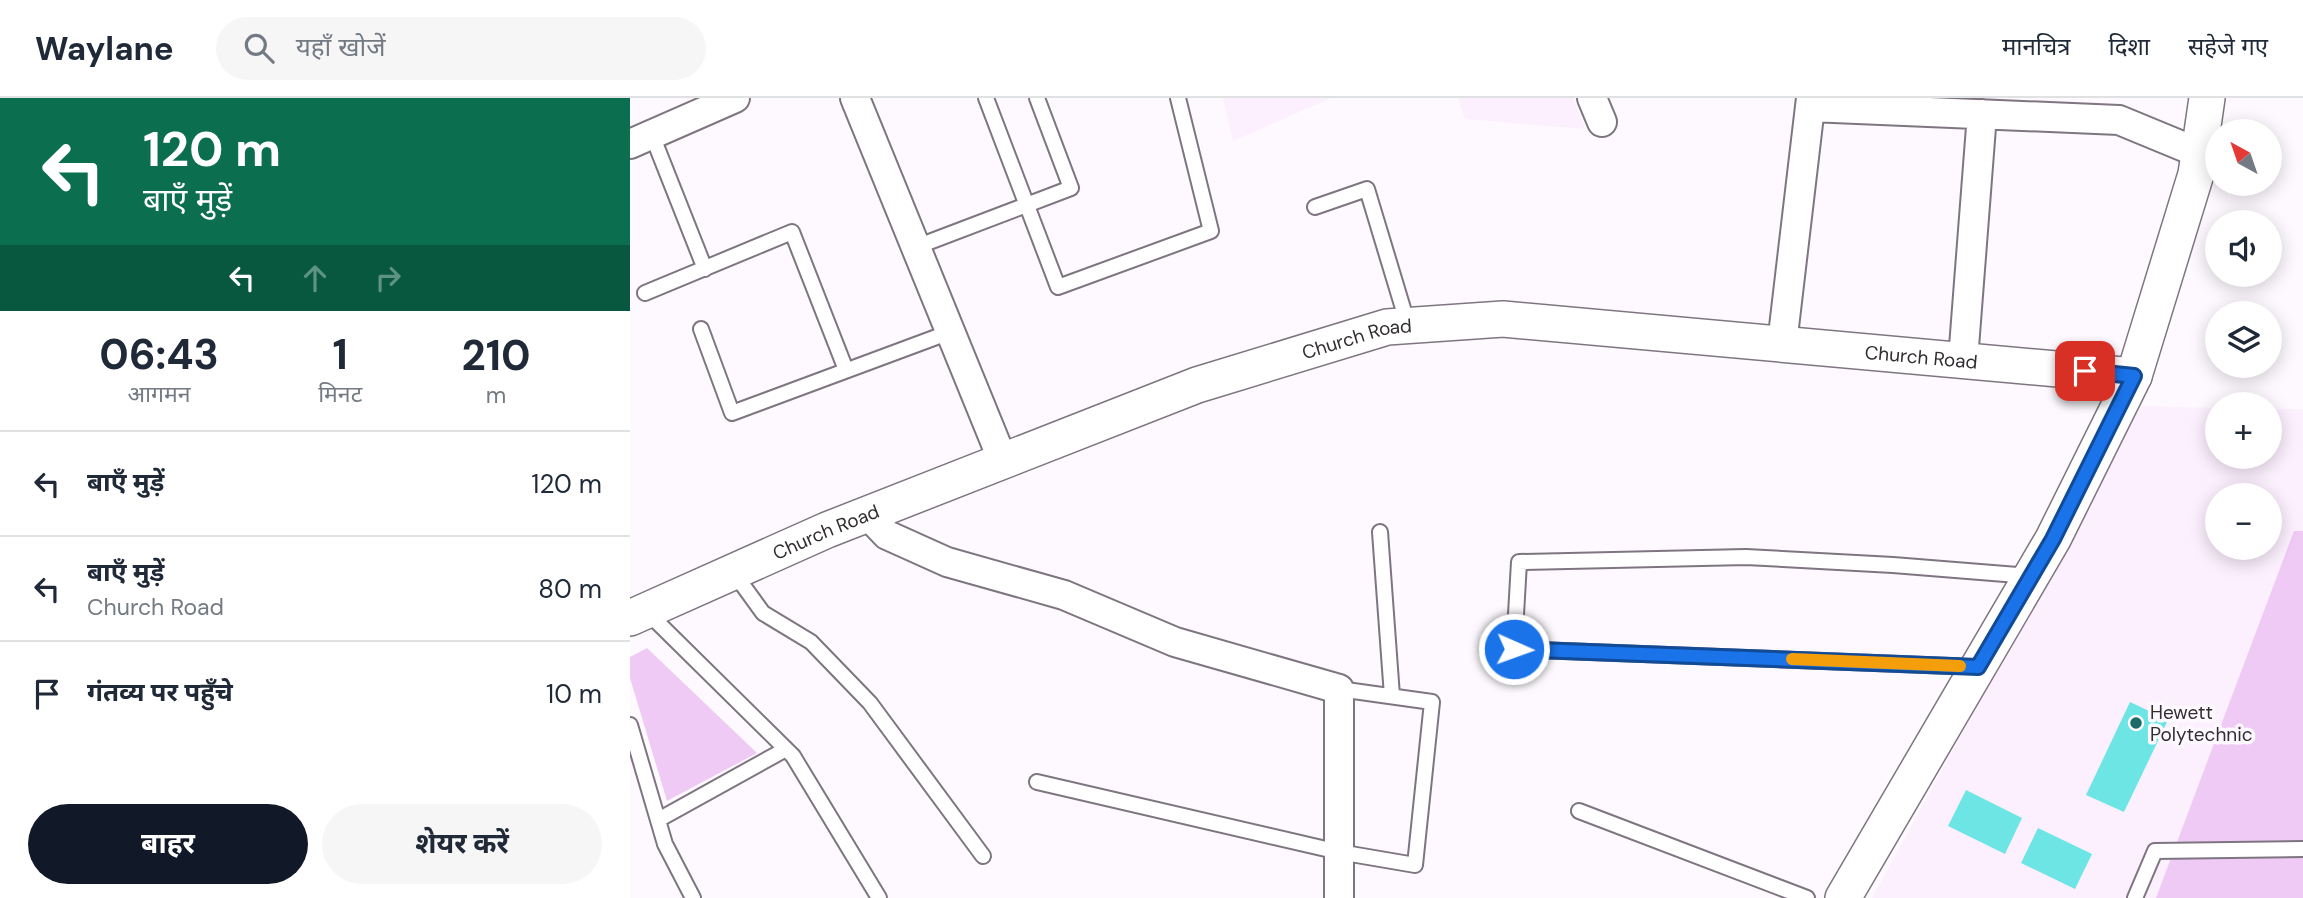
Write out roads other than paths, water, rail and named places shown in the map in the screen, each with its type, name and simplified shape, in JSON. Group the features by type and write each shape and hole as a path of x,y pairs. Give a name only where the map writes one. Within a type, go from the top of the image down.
{"street":[{"path":"641,140 735,98"},
{"path":"855,98 1003,461"},
{"path":"1843,898 2053,539 2134,376 2196,174 2207,98"},
{"path":"1782,344 1811,102 2119,120 2199,153"},
{"path":"1962,360 1982,114"},
{"name":"Church Road","path":"638,615 867,514 1197,384 1387,327 1503,319 2134,376"},
{"path":"867,514 887,535 947,562 1064,595 1175,642 1339,689 1339,898"}],"lane":[{"path":"986,98 1058,287 1211,231 1178,98"},
{"path":"916,247 1071,188 1037,98"},
{"path":"641,140 705,269"},
{"path":"1315,207 1367,189 1408,325"},
{"path":"645,293 792,232 846,370"},
{"path":"701,329 732,413 950,332"},
{"path":"1380,532 1392,696"},
{"path":"1978,667 1514,649 1519,562 1746,557 2031,576"},
{"path":"733,572 763,613 811,642 870,703 983,856"},
{"path":"638,615 793,756 879,898"},
{"path":"1037,782 1339,852 1415,865 1432,702 1339,689"},
{"path":"630,725 665,844 693,898"},
{"path":"658,820 786,749"},
{"path":"1579,811 1807,898"},
{"path":"2135,898 2155,851 2303,849"}],"place":[{"name":"Hewett Polytechnic","path":"2136,723"}]}
